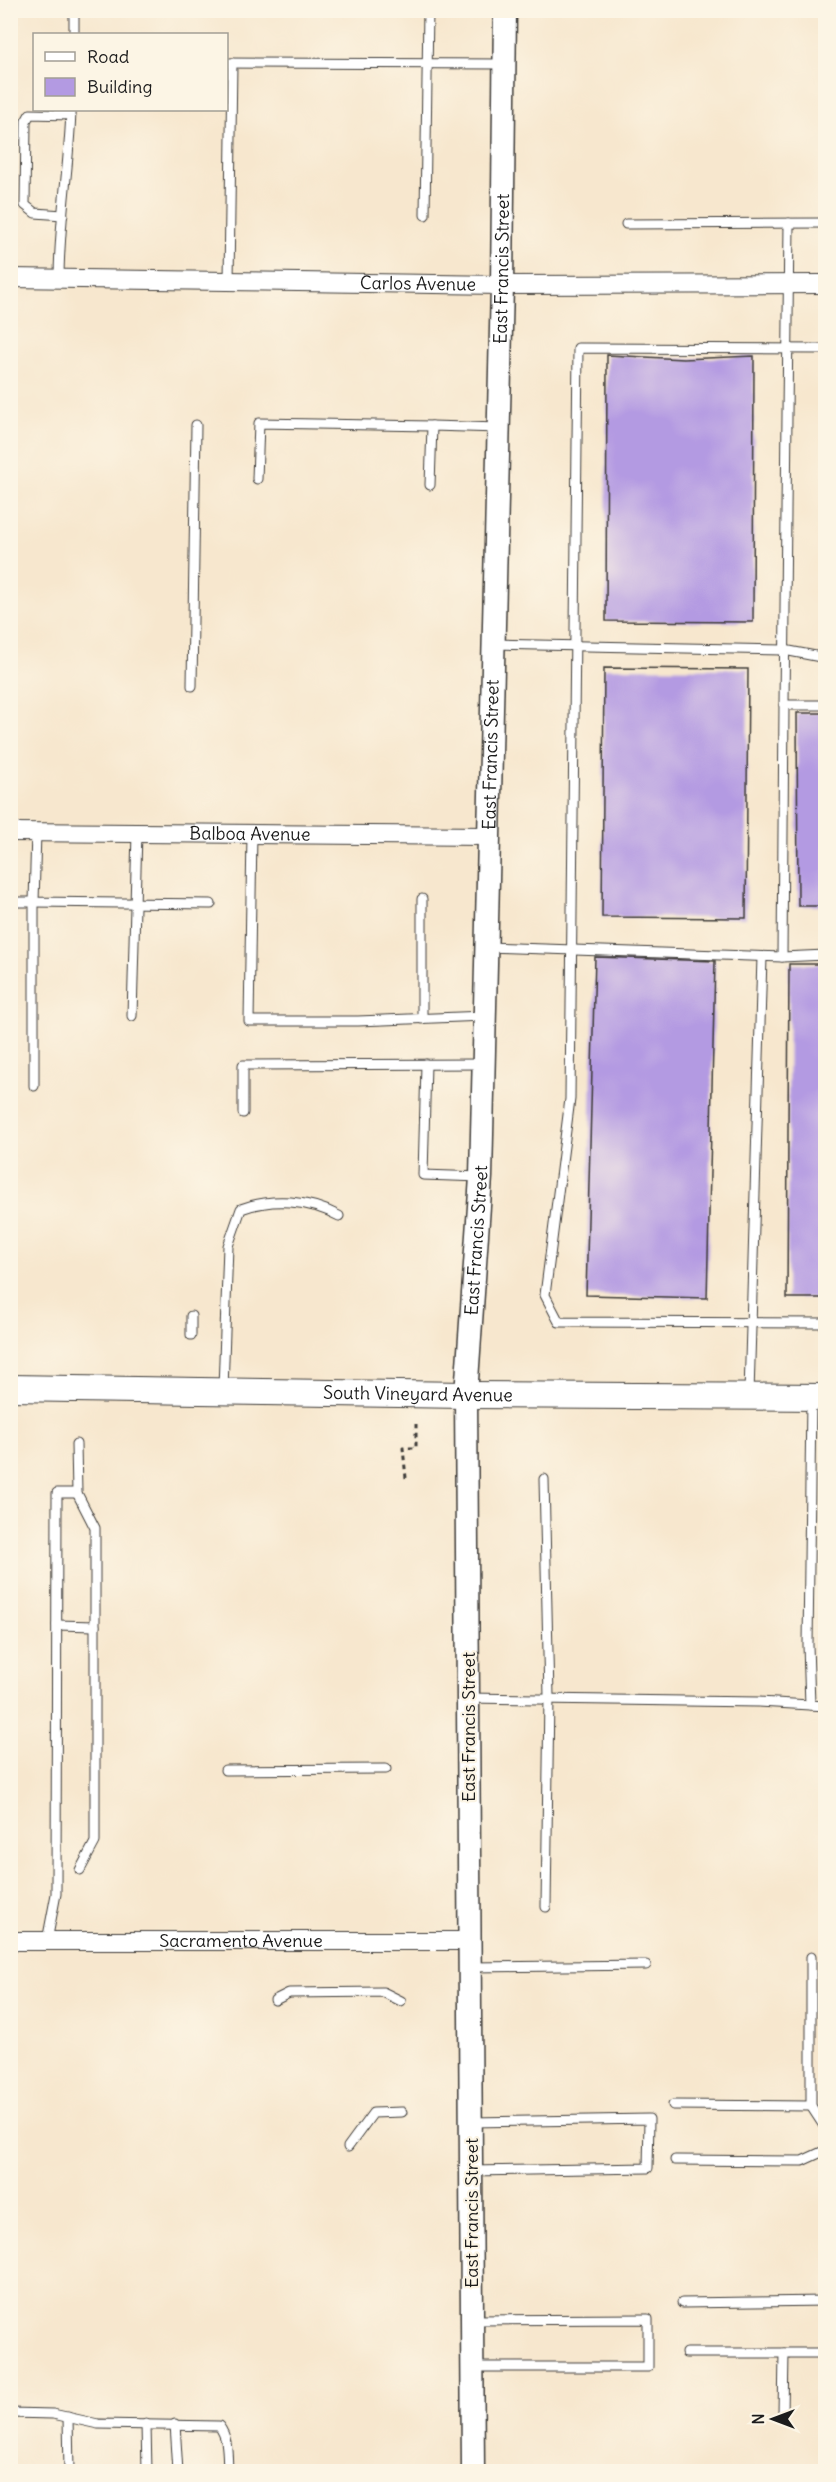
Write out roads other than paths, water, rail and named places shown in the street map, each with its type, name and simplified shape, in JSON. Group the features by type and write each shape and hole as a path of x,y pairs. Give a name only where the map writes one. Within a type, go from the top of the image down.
{"main road":[{"name":"South Vineyard Avenue","path":"10,1388 466,1395 818,1397"}],"street":[{"name":"East Francis Street","path":"473,2472 466,1395 481,1177 502,285 505,10"},
{"name":"Carlos Avenue","path":"10,278 502,285 825,284"},
{"name":"Balboa Avenue","path":"10,832 489,837"},
{"name":"Sacramento Avenue","path":"10,1941 470,1941"}],"lane":[{"path":"74,10 74,33"},
{"path":"425,215 428,10"},
{"path":"229,281 229,63 505,64"},
{"path":"59,279 59,234 63,215 69,165 71,112 30,114 26,121 25,205 35,213 63,215"},
{"path":"782,957 789,223"},
{"path":"626,224 825,223"},
{"path":"825,349 578,348 570,1099 545,1295 559,1322 825,1323"},
{"path":"257,479 259,423 499,428"},
{"path":"192,686 196,425"},
{"path":"430,485 432,426"},
{"path":"493,644 784,650 825,658"},
{"path":"784,705 825,705"},
{"path":"34,1086 36,832"},
{"path":"132,1016 137,833"},
{"path":"252,834 249,1021 485,1016"},
{"path":"422,899 422,1019"},
{"path":"10,902 211,904"},
{"path":"486,947 762,957 825,955"},
{"path":"748,1397 762,957"},
{"path":"426,1064 423,1175 481,1177"},
{"path":"243,1113 243,1065 483,1064"},
{"path":"223,1392 228,1246 241,1209 257,1203 294,1202 313,1205 339,1216"},
{"path":"191,1316 191,1335"},
{"path":"810,1705 807,1645 818,1397"},
{"path":"76,1444 77,1493 95,1528 95,1842 80,1870"},
{"path":"544,1479 549,1697 546,1907"},
{"path":"47,1941 56,1894 57,1493 77,1493"},
{"path":"57,1625 95,1626"},
{"path":"468,1698 549,1697 825,1706"},
{"path":"225,1770 386,1769"},
{"path":"811,1957 811,2106 825,2129"},
{"path":"471,1967 646,1965"},
{"path":"275,2000 289,1993 383,1992 400,2001"},
{"path":"673,2105 811,2106"},
{"path":"348,2147 373,2113 402,2112"},
{"path":"471,2122 649,2119 648,2169 471,2171"},
{"path":"675,2160 801,2161 825,2150"},
{"path":"682,2303 825,2301"},
{"path":"472,2320 648,2319 648,2367 473,2367"},
{"path":"686,2353 825,2353"},
{"path":"783,2414 784,2353"},
{"path":"10,2413 53,2414 98,2424 219,2426 225,2434 228,2472"},
{"path":"68,2417 69,2472"},
{"path":"146,2424 147,2472"},
{"path":"176,2424 178,2472"}]}
